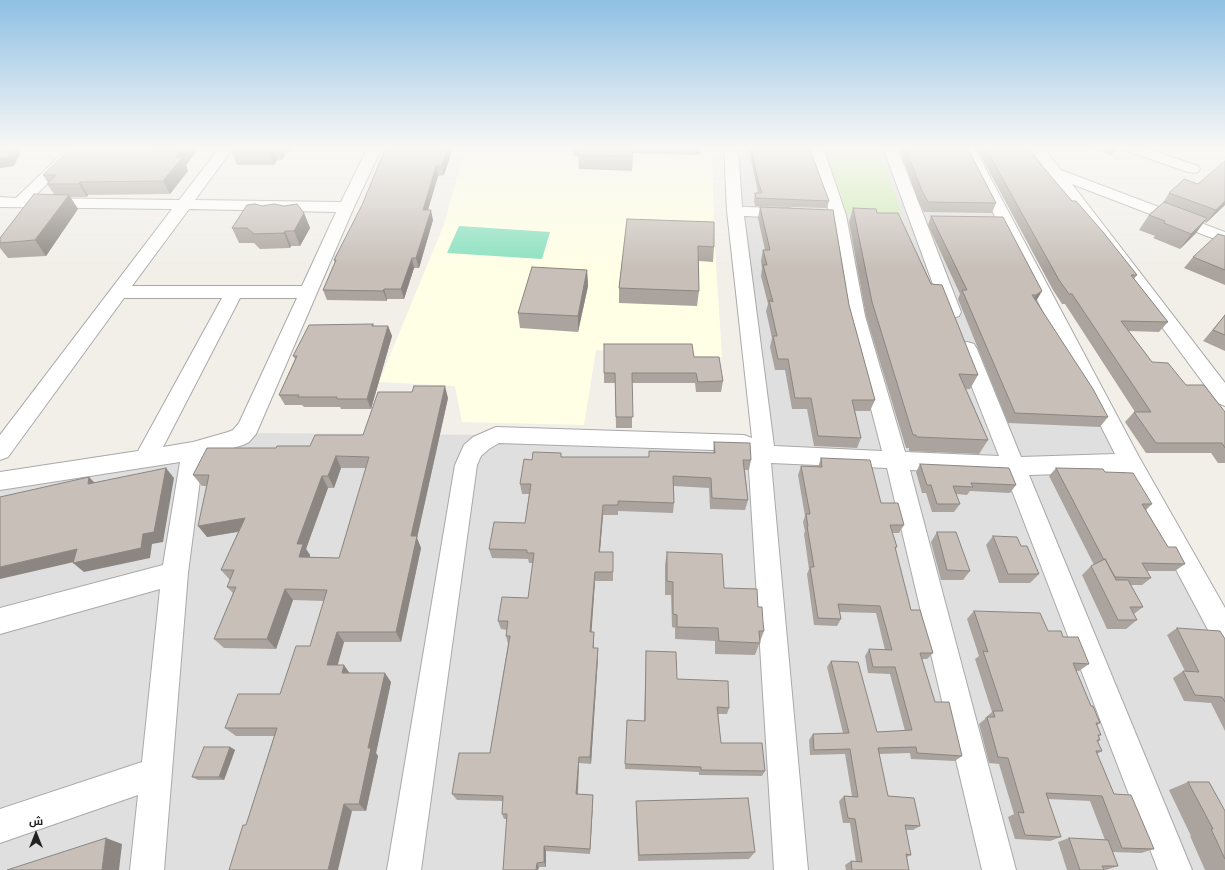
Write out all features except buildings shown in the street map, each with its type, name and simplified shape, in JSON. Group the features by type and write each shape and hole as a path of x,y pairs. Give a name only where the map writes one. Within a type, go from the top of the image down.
{"street":[{"path":"20,202 35,188"},
{"path":"0,451 196,188"},
{"path":"0,481 193,451 241,436 248,428 355,188"},
{"path":"734,188 762,449 791,870"},
{"path":"829,188 838,215 856,316 896,460 999,870"},
{"path":"904,188 1012,466 1175,870"},
{"path":"984,188 998,220 1225,634"},
{"path":"1067,188 1225,398"},
{"path":"1094,188 1225,238"},
{"path":"0,202 346,207"},
{"path":"735,211 800,213"},
{"path":"118,292 308,292"},
{"path":"145,459 234,292"},
{"path":"404,870 466,465 472,451 481,443 496,434 762,449 896,460 1012,466 1131,462"},
{"path":"146,870 175,573 193,451"},
{"path":"0,621 175,573"},
{"path":"0,826 156,773"}],"shaded area":[{"path":"454,188 713,188 714,232 722,357 596,350 584,425 462,422 455,386 379,382 445,222"},
{"path":"738,188 988,188 1225,633 1225,870 0,870 0,486 193,451 260,433 497,435 764,444"}],"green space":[{"path":"834,188 893,188 902,215 841,213"},
{"path":"459,226 550,232 542,259 447,253"}]}
